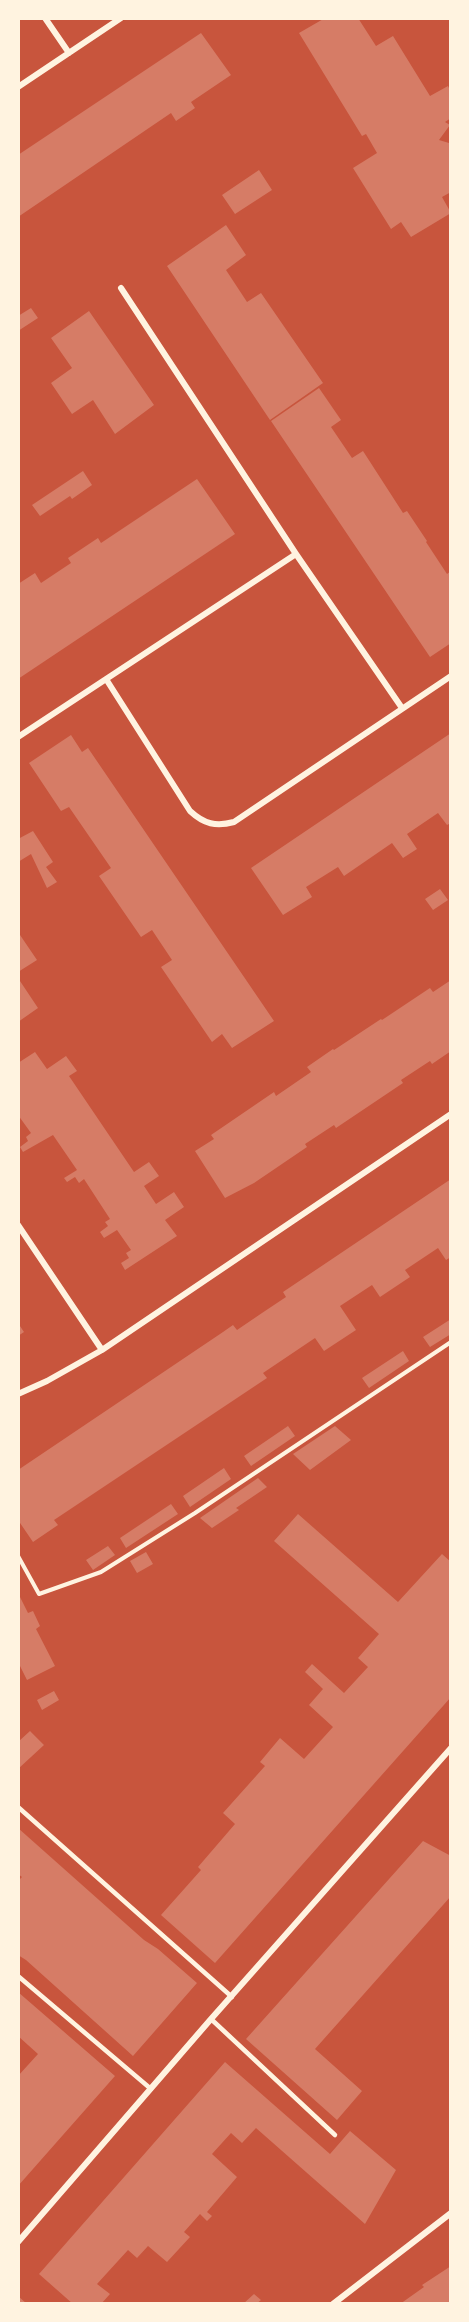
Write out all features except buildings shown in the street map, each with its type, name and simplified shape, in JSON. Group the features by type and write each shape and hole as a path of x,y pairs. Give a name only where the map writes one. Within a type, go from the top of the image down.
{"street":[{"path":"45,18 69,53"},
{"path":"18,87 122,18"},
{"path":"121,288 296,554 402,708"},
{"path":"18,737 296,554"},
{"path":"106,679 190,811 198,819 222,826 234,822 451,676"},
{"path":"18,1394 47,1381 102,1350 451,1114"},
{"path":"18,1225 102,1350"},
{"path":"18,2242 211,2019 451,1748"},
{"path":"333,2304 451,2213"}],"lane":[{"path":"18,1807 232,1997"},
{"path":"18,1976 151,2089"},
{"path":"211,2019 335,2135"}],"path":[{"path":"18,1556 39,1594 101,1572 195,1513 451,1342"}]}
